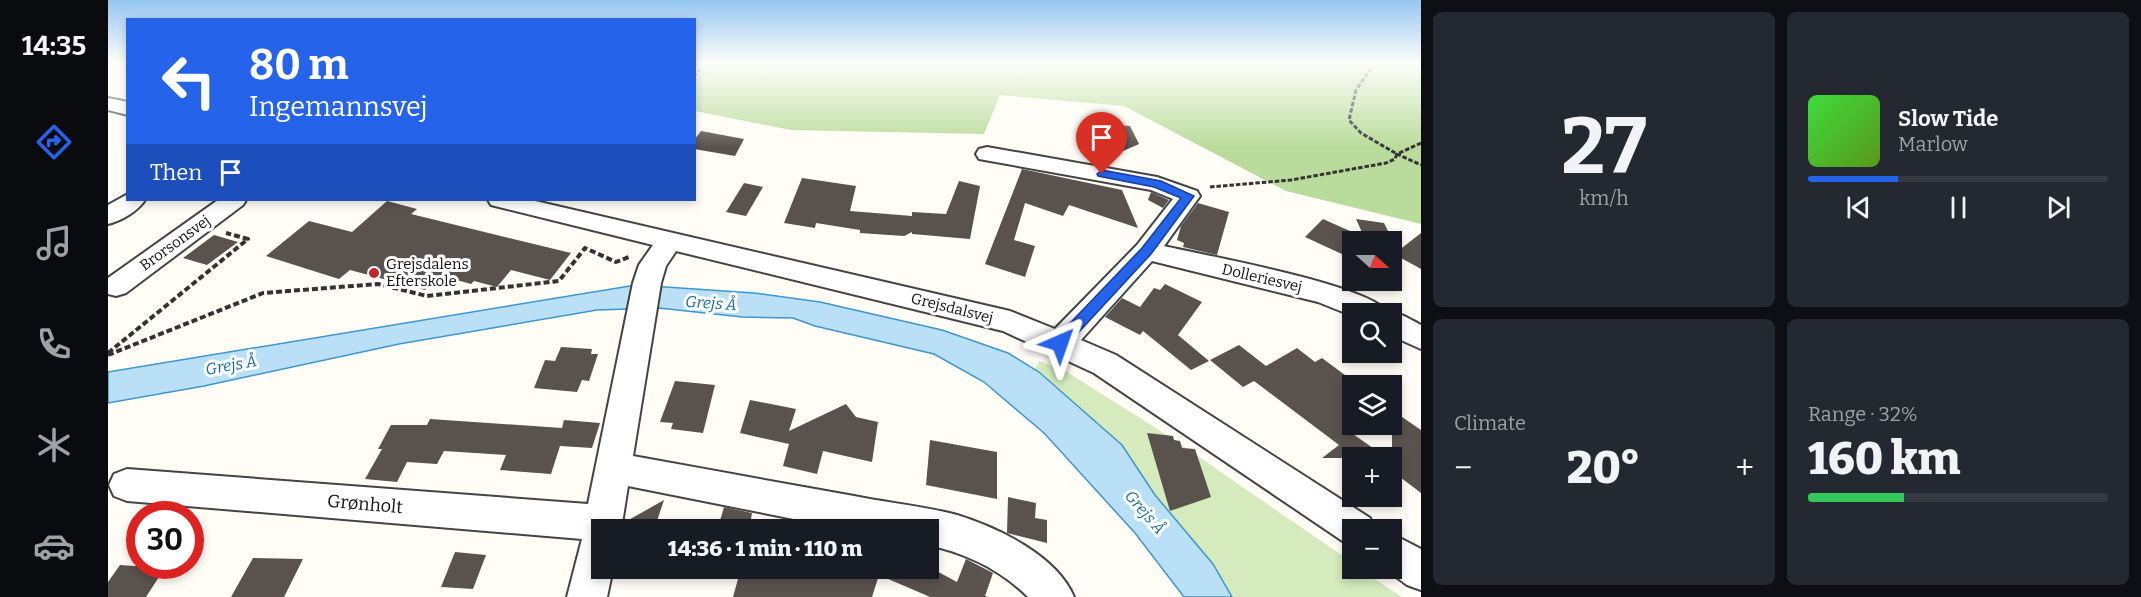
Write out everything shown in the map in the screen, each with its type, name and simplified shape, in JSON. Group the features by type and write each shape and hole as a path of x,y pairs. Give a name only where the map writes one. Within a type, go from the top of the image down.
{"street":[{"path":"987,154 1157,184 1188,196 1146,251 1060,343"},
{"path":"108,216 131,201"},
{"name":"Brorsonsvej","path":"117,286 233,201"},
{"name":"Grejsdalsvej","path":"504,201 671,239 1000,320 1060,343 1104,364 1342,520"},
{"path":"605,519 644,298 653,265 671,239"},
{"name":"Dolleriesvej","path":"1146,251 1324,293 1352,303"},
{"path":"1402,328 1421,338"},
{"path":"615,468 957,533 1007,555 1044,583 1054,597"},
{"name":"Grønholt","path":"127,486 591,528"},
{"path":"587,597 591,579"}],"path":[{"path":"1356,91 1348,120 1361,133 1421,165"},
{"path":"1188,196 1201,188 1291,180 1386,163 1395,159 1398,154 1421,143"},
{"path":"108,354 248,239 200,225"},
{"path":"108,354 263,293 378,284 427,296 560,281 585,248 616,262 671,239"}],"green space":[{"path":"696,91 1421,91 1421,224 1286,191 1124,106 1000,95 984,134 791,130 696,111"},
{"path":"1039,361 1064,370 1170,437 1342,555 1342,579 1375,579 1402,597 1228,597 1033,374"}],"water":[{"name":"Grejs Å","path":"636,285 754,293 820,302 942,330 1008,353 1039,372 1122,445 1155,495 1213,564 1232,597 1184,597 1135,533 1044,433 984,382 934,354 815,326 793,318 742,317 659,308 597,310 399,344 204,386 108,403 108,372"}],"building":[{"path":"1081,122 1130,126 1139,144 1098,162"},
{"path":"701,131 744,139 735,156 696,149 696,137"},
{"path":"1022,169 1122,190 1138,228 1069,205 1063,216 1025,203 1014,240 1035,246 1025,277 985,264"},
{"path":"802,178 856,186 850,211 912,216 912,212 946,214 959,181 980,186 970,239 912,234 912,232 904,236 860,233 860,230 816,223 815,228 784,223"},
{"path":"744,183 763,187 746,216 726,212"},
{"path":"1151,192 1169,200 1163,208 1148,200"},
{"path":"387,201 417,209 411,214 571,253 550,280 511,270 497,287 474,281 471,284 439,275 425,290 350,270 339,279 266,256 309,221 352,232"},
{"path":"1198,203 1229,212 1217,255 1183,247 1184,243 1177,240 1181,226"},
{"path":"1323,219 1350,231 1342,231 1342,254 1305,237"},
{"path":"1356,219 1384,223 1388,231 1361,231"},
{"path":"1421,233 1421,269 1402,259 1402,248"},
{"path":"214,235 238,242 207,265 183,258"},
{"path":"1165,284 1202,302 1178,335 1209,361 1191,370 1143,331 1140,335 1105,317 1122,298 1140,307 1154,288 1160,290"},
{"path":"1239,345 1266,366 1297,348 1315,362 1322,358 1345,375 1342,375 1342,435 1354,435 1371,447 1342,447 1342,458 1322,458 1339,445 1254,381 1243,387 1210,360"},
{"path":"561,347 592,349 591,354 598,354 589,381 582,380 577,392 534,388 545,360 555,361"},
{"path":"675,381 715,385 703,433 671,429 673,423 660,422"},
{"path":"750,400 796,409 789,431 846,404 856,417 878,422 872,462 823,451 817,474 783,466 789,444 740,433"},
{"path":"1402,417 1421,430 1421,493 1402,479 1402,447 1392,447 1392,435 1402,435"},
{"path":"430,419 562,428 564,420 600,423 592,448 560,446 551,474 500,470 506,455 444,451 437,464 407,462 397,482 365,479 382,449 378,449 391,425 427,425"},
{"path":"1147,433 1173,436 1174,440 1180,441 1182,448 1195,449 1211,497 1170,511"},
{"path":"930,440 997,452 997,499 926,485"},
{"path":"1008,497 1036,503 1035,518 1047,520 1047,543 1007,533"},
{"path":"664,500 658,519 630,519"},
{"path":"724,507 752,513 751,519 720,519"},
{"path":"455,552 486,555 473,589 441,587"},
{"path":"253,558 303,559 284,597 231,597"},
{"path":"966,559 993,573 985,596 988,597 930,597 888,579 939,579 939,572 957,582"},
{"path":"120,565 126,565 126,579 158,579 146,597 108,597 108,582"},
{"path":"738,579 878,579 872,597 733,597"}],"place":[{"name":"Grejsdalens Efterskole","path":"374,273"}],"route":[{"path":"1060,343 1146,251 1188,196 1157,184 1102,174"}]}
